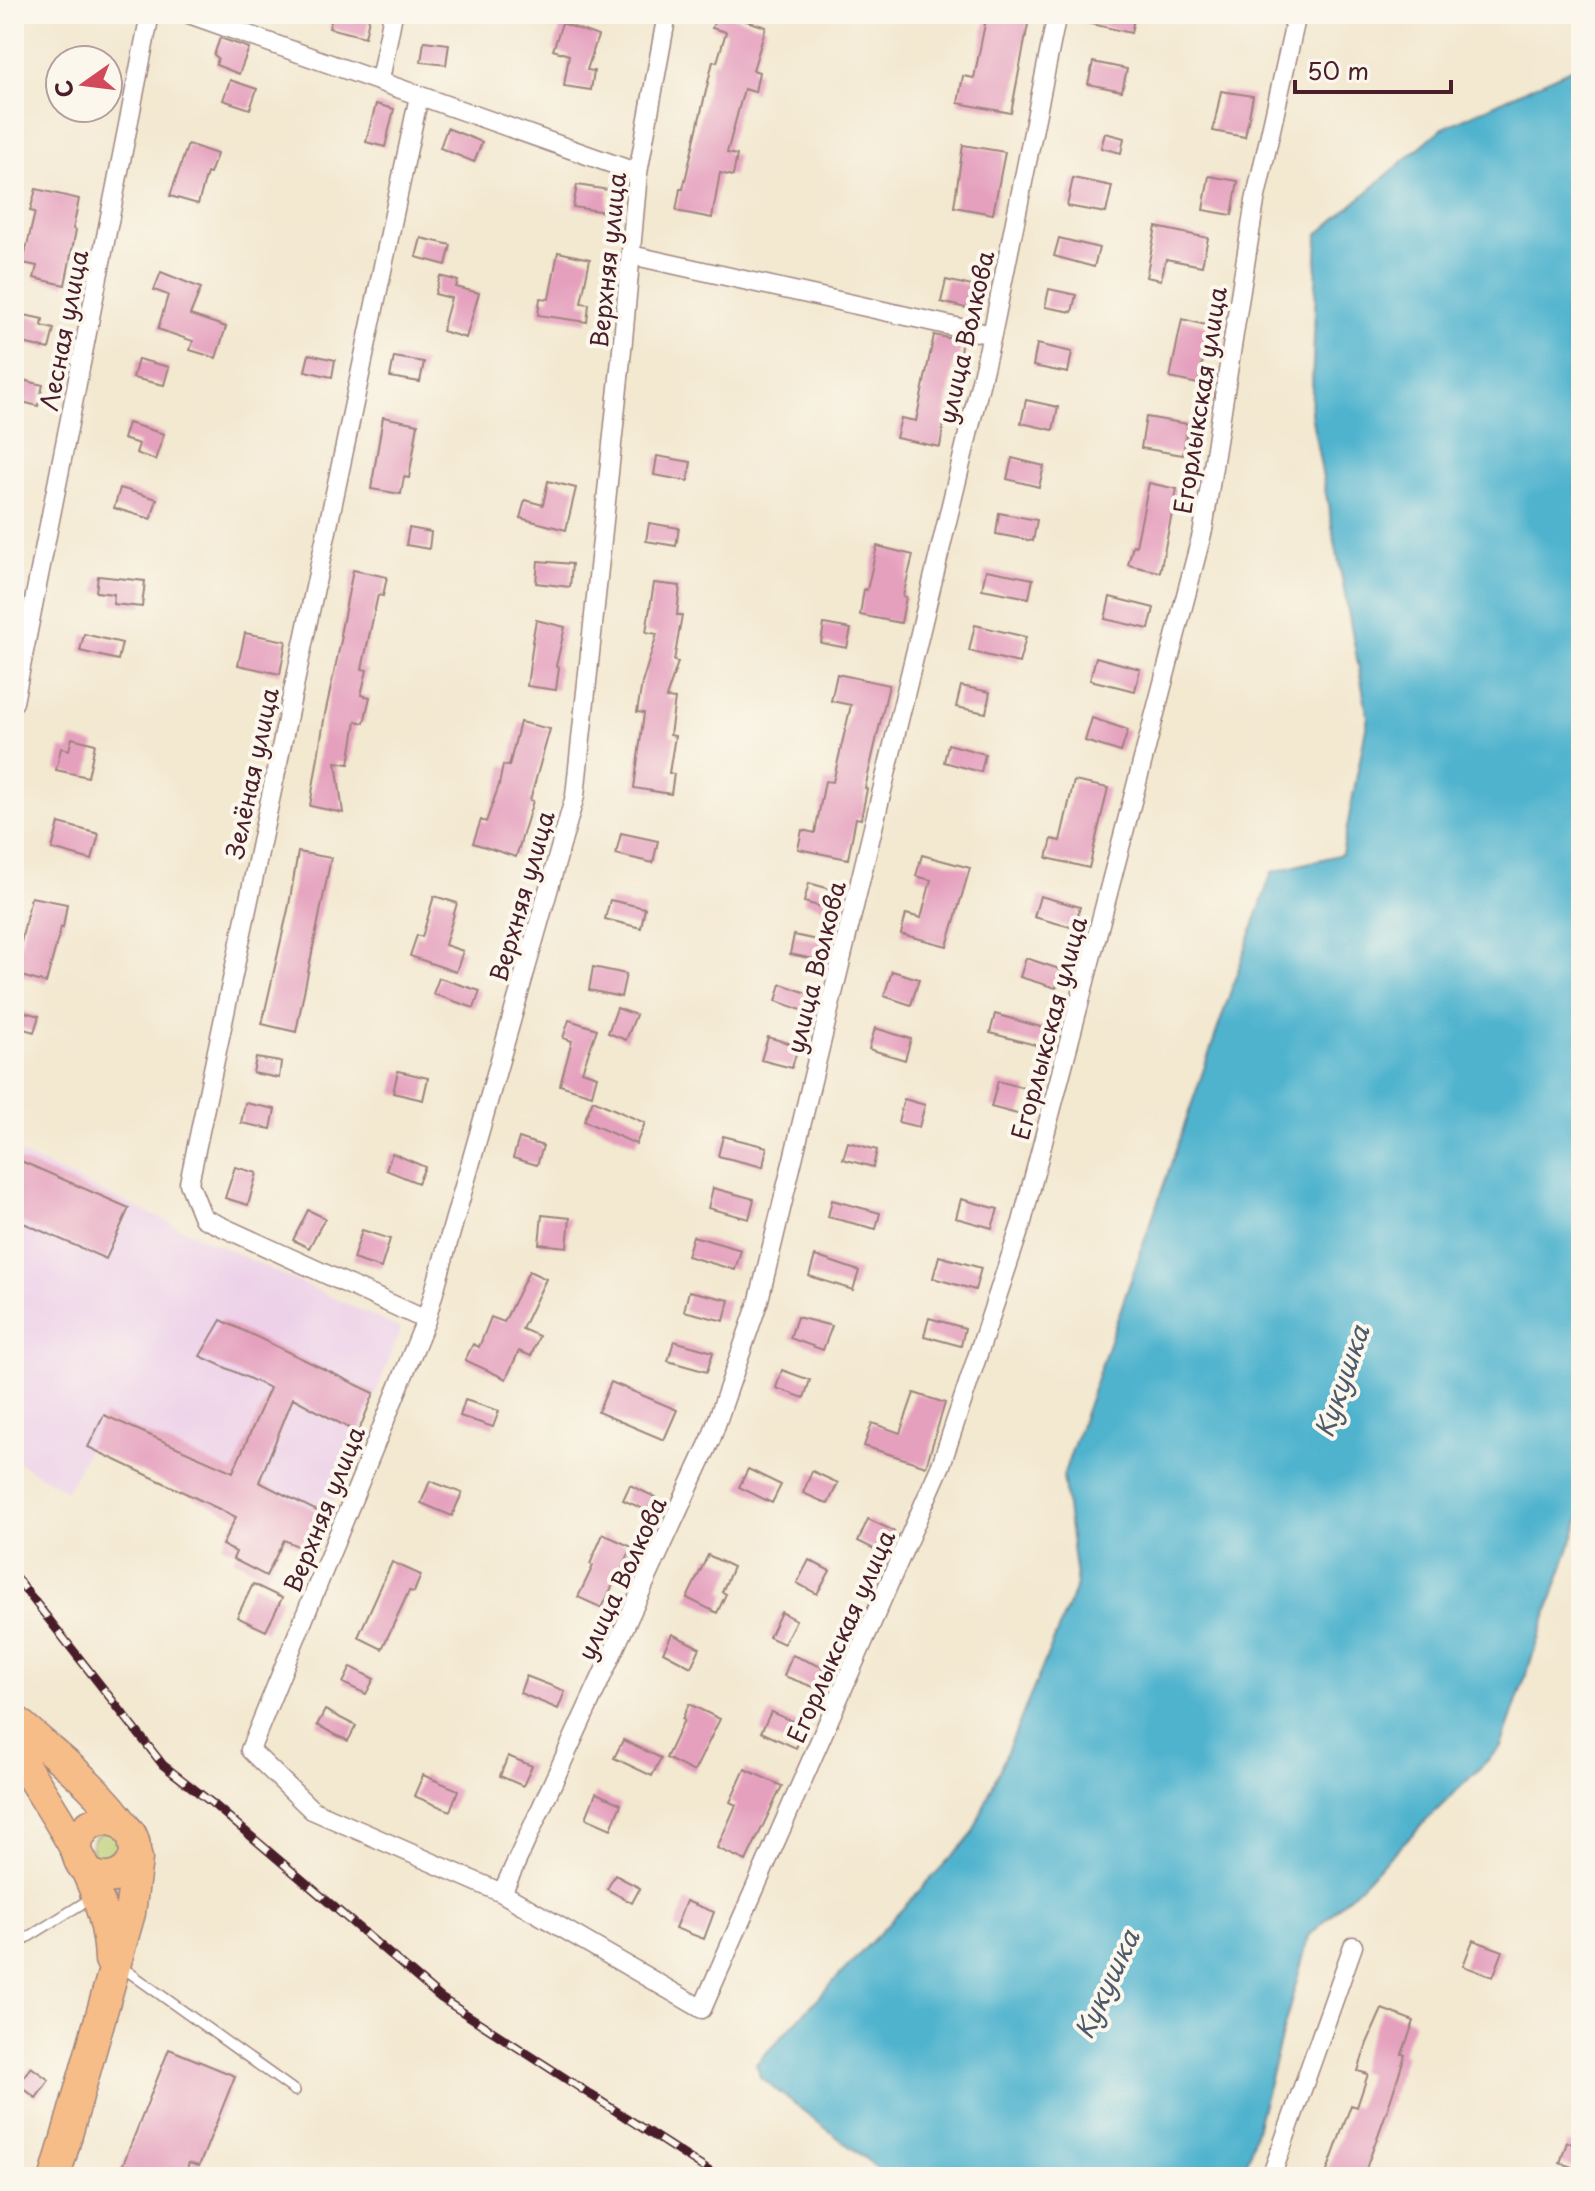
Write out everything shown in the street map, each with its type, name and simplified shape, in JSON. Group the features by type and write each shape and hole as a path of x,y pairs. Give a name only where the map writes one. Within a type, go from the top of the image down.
{"main road":[{"path":"14,1719 112,1807 131,1839 137,1859 130,1913 55,2177"},
{"path":"15,1753 60,1821 104,1916 110,1962 104,2004"},
{"path":"112,1821 121,1825 131,1839 134,1856 124,1872 116,1876 97,1877 83,1866 78,1857 79,1838 93,1823 112,1821"}],"street":[{"name":"Лесная улица","path":"14,702 150,14"},
{"path":"189,14 638,173"},
{"path":"380,80 393,14"},
{"name":"Верхняя улица","path":"502,1893 312,1810 250,1750 426,1320 575,796 638,173 667,14"},
{"name":"улица Волкова","path":"502,1893 711,1439 759,1300 992,335 1057,14"},
{"name":"Егорлыкская улица","path":"502,1893 702,2009 941,1465 1022,1222 1203,530 1255,201 1297,14"},
{"name":"Зелёная улица","path":"419,96 189,1183 203,1218 426,1320"},
{"path":"631,255 992,335"},
{"path":"1271,2177 1353,1946"}],"lane":[{"path":"14,1946 96,1895"},
{"path":"116,1963 295,2091"}],"shaded area":[{"path":"14,1151 401,1329 313,1553 89,1447 67,1491 14,1460"}],"green space":[{"path":"108,1829 124,1834 122,1866 104,1869 95,1866 92,1843 96,1835"}],"water":[{"name":"Кукушка","path":"1575,67 1581,70 1581,1515 1501,1747 1309,1936 1243,2177 889,2177 761,2078 756,2064 972,1835 1077,1585 1063,1476 1272,872 1342,854 1368,717 1311,414 1318,234 1441,129"}],"building":[{"path":"333,14 370,14 365,37 329,28"},
{"path":"717,14 766,27 753,70 759,72 755,92 744,89 727,153 737,155 733,176 720,173 712,218 676,211 713,61 717,62 726,32 712,28"},
{"path":"987,14 1030,14 1011,113 958,103 963,76 974,78"},
{"path":"1080,14 1135,14 1131,33 1079,21"},
{"path":"562,23 598,36 587,70 594,71 591,90 564,86 569,55 553,50"},
{"path":"220,38 249,48 239,74 216,65 218,58 214,55"},
{"path":"424,41 449,44 446,65 421,62"},
{"path":"1093,62 1127,69 1122,91 1088,84"},
{"path":"230,80 257,89 250,109 223,100"},
{"path":"1221,91 1253,96 1245,137 1213,131"},
{"path":"376,104 394,109 385,147 366,142"},
{"path":"447,128 482,142 474,162 440,148"},
{"path":"1105,133 1124,138 1121,153 1101,148"},
{"path":"188,144 217,154 210,174 207,173 198,204 170,196"},
{"path":"963,145 1005,152 993,214 954,207"},
{"path":"1209,176 1238,181 1232,215 1203,210"},
{"path":"1073,178 1112,186 1106,213 1067,206"},
{"path":"577,185 609,190 606,212 573,207"},
{"path":"36,189 79,199 65,285 34,278 37,266 23,263 35,212 30,211"},
{"path":"1156,227 1208,238 1202,266 1166,259 1161,280 1146,277"},
{"path":"421,238 451,245 446,265 416,257"},
{"path":"1059,238 1099,248 1094,267 1054,256"},
{"path":"558,252 590,259 581,303 589,304 587,322 538,315 540,298 549,299"},
{"path":"161,272 201,288 190,315 226,327 216,358 190,350 193,341 158,329 168,295 154,290"},
{"path":"440,276 458,281 456,287 479,293 466,338 442,331 451,298 435,294"},
{"path":"946,280 976,287 970,309 941,302"},
{"path":"1049,289 1076,295 1072,312 1045,307"},
{"path":"24,315 43,319 42,326 54,329 49,349 18,342"},
{"path":"1182,319 1210,326 1198,384 1170,378"},
{"path":"934,335 962,341 958,362 954,362 940,447 896,438 901,418 916,421"},
{"path":"1037,344 1072,352 1068,373 1033,366"},
{"path":"309,354 335,360 332,377 305,371"},
{"path":"394,357 424,362 420,382 390,377"},
{"path":"138,359 169,367 164,385 133,378"},
{"path":"14,378 43,385 38,406 14,400"},
{"path":"1026,400 1058,407 1053,430 1021,423"},
{"path":"383,417 418,424 409,478 404,477 401,494 371,489"},
{"path":"1146,417 1188,424 1183,455 1141,448"},
{"path":"128,423 164,434 155,460 136,453 139,444 123,439"},
{"path":"657,456 691,462 688,481 654,475"},
{"path":"1012,458 1044,466 1039,487 1007,479"},
{"path":"548,481 576,488 566,530 520,518 525,500 543,505"},
{"path":"1149,483 1177,489 1160,572 1128,565 1133,545 1136,546"},
{"path":"120,488 157,499 151,519 114,508"},
{"path":"999,513 1037,520 1033,541 996,534"},
{"path":"649,523 679,528 676,546 646,541"},
{"path":"409,528 431,532 429,549 406,545"},
{"path":"877,546 913,555 903,596 906,597 901,623 860,615"},
{"path":"538,561 572,564 570,587 536,583"},
{"path":"353,570 387,577 383,596 378,595 362,669 367,670 361,695 370,697 364,723 356,721 349,764 336,762 343,813 310,806"},
{"path":"986,570 1033,579 1029,598 982,589"},
{"path":"98,576 145,581 142,607 113,604 114,594 96,592"},
{"path":"654,583 680,586 677,615 682,615 674,661 678,662 666,698 675,699 670,735 675,736 669,773 674,774 671,794 634,788 644,713 637,712 657,634 646,632"},
{"path":"1110,597 1154,608 1149,629 1105,619"},
{"path":"536,620 565,627 556,666 559,667 556,690 527,686"},
{"path":"824,624 851,629 847,648 821,643"},
{"path":"975,625 1026,637 1019,663 969,651"},
{"path":"245,633 286,641 280,674 238,665"},
{"path":"84,634 122,643 118,660 80,651"},
{"path":"1096,657 1140,669 1135,691 1090,680"},
{"path":"837,674 889,685 865,788 861,819 856,818 848,859 798,849 802,830 815,833 825,781 833,782 851,705 831,701"},
{"path":"961,686 990,692 986,713 956,707"},
{"path":"1092,718 1128,730 1121,752 1085,741"},
{"path":"520,722 550,729 516,857 473,843 481,820 486,822 503,765 509,766"},
{"path":"72,738 95,744 88,777 56,770 61,748 69,750"},
{"path":"948,744 985,754 981,772 944,762"},
{"path":"1074,781 1108,788 1089,868 1047,858 1052,839 1060,841"},
{"path":"59,823 99,834 92,860 52,849"},
{"path":"621,833 658,841 653,863 616,854"},
{"path":"298,852 331,858 296,1032 262,1024"},
{"path":"922,855 970,868 947,946 901,934 906,914 921,918 931,880 916,876"},
{"path":"809,883 837,891 832,910 804,902"},
{"path":"434,896 457,903 445,945 463,951 456,972 410,956 417,935 422,937"},
{"path":"1040,896 1080,907 1074,928 1034,917"},
{"path":"31,897 67,904 46,983 14,974"},
{"path":"610,900 645,908 641,928 605,919"},
{"path":"794,935 822,941 818,960 790,954"},
{"path":"1026,958 1062,970 1056,988 1020,977"},
{"path":"593,967 626,974 621,997 589,990"},
{"path":"892,971 919,979 911,1005 884,996"},
{"path":"439,978 480,991 474,1008 433,994"},
{"path":"781,984 810,994 804,1011 776,1001"},
{"path":"617,1008 636,1015 626,1040 608,1033"},
{"path":"14,1009 39,1016 34,1032 14,1026"},
{"path":"995,1014 1044,1028 1039,1046 990,1033"},
{"path":"569,1020 597,1029 582,1071 597,1076 592,1095 560,1085 572,1041 563,1038"},
{"path":"875,1028 911,1039 905,1060 869,1049"},
{"path":"768,1037 798,1046 792,1068 761,1060"},
{"path":"256,1058 281,1062 279,1078 253,1073"},
{"path":"398,1071 428,1078 423,1100 393,1093"},
{"path":"998,1081 1028,1089 1021,1115 991,1107"},
{"path":"904,1099 925,1105 919,1127 898,1122"},
{"path":"593,1100 645,1123 636,1144 584,1121"},
{"path":"245,1103 275,1109 271,1129 241,1123"},
{"path":"723,1136 767,1147 763,1167 718,1156"},
{"path":"519,1138 543,1146 537,1165 513,1158"},
{"path":"848,1142 877,1150 873,1167 843,1159"},
{"path":"392,1153 425,1167 418,1183 386,1170"},
{"path":"14,1158 129,1208 106,1259 14,1219"},
{"path":"235,1167 257,1173 248,1205 225,1198"},
{"path":"713,1188 754,1199 749,1219 708,1208"},
{"path":"961,1199 998,1209 992,1228 956,1218"},
{"path":"832,1200 880,1213 876,1229 828,1217"},
{"path":"308,1210 325,1218 309,1248 293,1240"},
{"path":"542,1215 570,1218 567,1247 539,1244"},
{"path":"362,1230 390,1239 381,1268 353,1259"},
{"path":"693,1236 741,1250 735,1270 687,1256"},
{"path":"815,1256 859,1271 853,1290 809,1276"},
{"path":"939,1256 981,1268 975,1290 933,1278"},
{"path":"529,1271 546,1279 522,1329 539,1336 531,1356 519,1351 506,1379 465,1360 473,1344 479,1347 491,1317 504,1322"},
{"path":"689,1291 729,1300 724,1321 684,1311"},
{"path":"797,1317 832,1326 823,1350 790,1338"},
{"path":"929,1318 965,1328 961,1346 924,1336"},
{"path":"221,1320 374,1393 358,1433 293,1398 259,1482 327,1516 313,1553 284,1540 266,1576 233,1559 236,1552 222,1545 236,1517 88,1447 104,1415 233,1472 270,1388 200,1356"},
{"path":"674,1341 713,1352 707,1372 668,1361"},
{"path":"782,1370 810,1380 804,1398 776,1388"},
{"path":"611,1382 677,1410 664,1440 598,1412"},
{"path":"914,1393 945,1403 926,1466 864,1446 872,1423 900,1433"},
{"path":"465,1400 499,1411 493,1427 460,1416"},
{"path":"748,1469 781,1485 772,1503 739,1487"},
{"path":"812,1471 838,1483 828,1504 803,1493"},
{"path":"430,1481 462,1493 452,1516 421,1503"},
{"path":"630,1485 655,1497 648,1511 623,1500"},
{"path":"868,1519 894,1531 884,1554 858,1541"},
{"path":"603,1534 632,1547 602,1608 578,1597 593,1566 590,1564"},
{"path":"708,1555 733,1567 717,1613 687,1598"},
{"path":"809,1560 830,1571 817,1594 797,1583"},
{"path":"392,1562 421,1575 414,1592 409,1591 382,1649 358,1637"},
{"path":"253,1584 282,1598 266,1631 237,1617"},
{"path":"781,1612 796,1620 784,1644 769,1637"},
{"path":"672,1634 700,1648 691,1667 663,1652"},
{"path":"792,1655 832,1671 824,1691 784,1676"},
{"path":"351,1667 374,1679 366,1694 343,1683"},
{"path":"526,1676 565,1691 558,1709 520,1693"},
{"path":"689,1704 720,1719 694,1772 666,1758"},
{"path":"325,1710 356,1726 348,1741 317,1725"},
{"path":"771,1712 806,1727 796,1748 761,1732"},
{"path":"623,1740 661,1758 652,1776 614,1758"},
{"path":"508,1756 532,1766 523,1786 500,1776"},
{"path":"745,1769 782,1786 746,1861 717,1848 736,1805 730,1802"},
{"path":"423,1775 458,1790 450,1811 414,1796"},
{"path":"596,1793 621,1804 611,1829 586,1818"},
{"path":"615,1875 640,1888 632,1903 607,1889"},
{"path":"686,1901 714,1912 704,1939 675,1928"},
{"path":"1473,1940 1503,1951 1493,1977 1463,1966"},
{"path":"1382,2009 1414,2021 1391,2099 1363,2177 1325,2177 1351,2105 1357,2107 1368,2074 1358,2071"},
{"path":"169,2049 235,2076 199,2166 189,2163 184,2177 171,2177 153,2170 150,2177 118,2177"},
{"path":"31,2067 49,2080 36,2098 18,2084"},
{"path":"1567,2142 1581,2147 1581,2170 1560,2163"}],"railway":[{"path":"14,1575 163,1765 441,1998 718,2177"}]}
